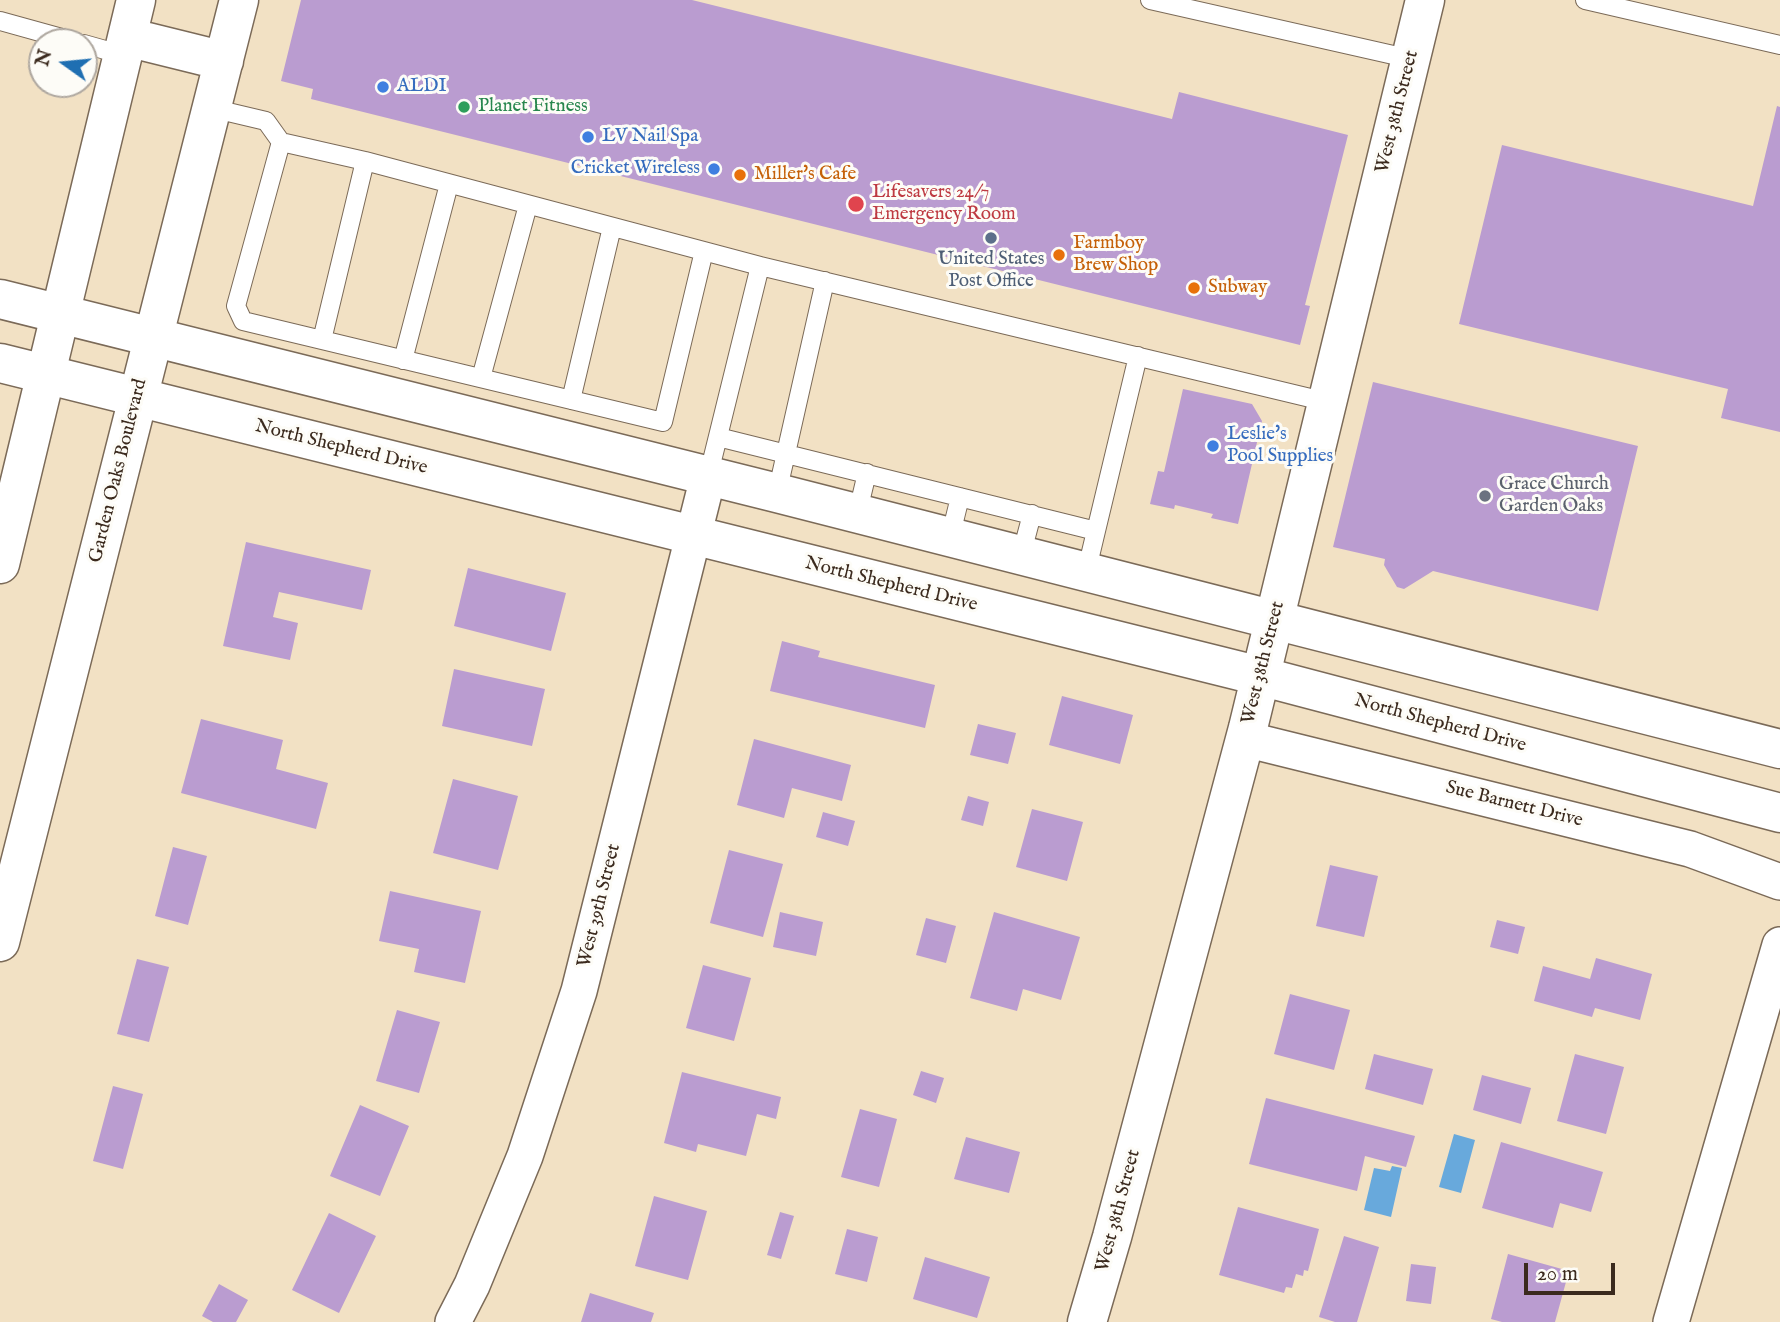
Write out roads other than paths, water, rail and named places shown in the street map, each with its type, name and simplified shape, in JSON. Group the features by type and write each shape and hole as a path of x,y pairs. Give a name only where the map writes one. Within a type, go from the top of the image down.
{"main road":[{"path":"0,564 136,0"},
{"name":"Garden Oaks Boulevard","path":"0,942 239,0"},
{"name":"West 38th Street","path":"1087,1322 1245,739 1425,0"},
{"path":"125,46 224,61"},
{"path":"0,299 777,493 1780,749"},
{"name":"North Shepherd Drive","path":"0,363 1261,676 1780,813"}],"street":[{"name":"West 39th Street","path":"453,1322 472,1285 525,1156 579,991 708,477"},
{"name":"Sue Barnett Drive","path":"1245,739 1690,849 1780,882"},
{"path":"1671,1322 1780,945"}],"lane":[{"path":"1150,0 1411,59"},
{"path":"1585,0 1780,46"},
{"path":"0,21 28,29"},
{"path":"98,45 125,46"},
{"path":"211,108 266,121 281,142 365,161 760,265 1327,402"},
{"path":"281,142 236,306 243,321 663,422 704,251"},
{"path":"322,340 365,161"},
{"path":"403,360 449,184"},
{"path":"481,378 528,205"},
{"path":"571,400 612,227"},
{"path":"708,477 760,265"},
{"path":"777,493 825,281"},
{"path":"1086,573 1138,356"},
{"path":"718,437 1096,531"},
{"path":"857,515 867,473"},
{"path":"950,538 960,497"},
{"path":"1021,556 1032,514"}],"water":[{"path":"1454,1134 1475,1140 1461,1193 1439,1187"},
{"path":"1392,1166 1402,1168 1391,1217 1364,1210 1374,1168 1390,1171"}],"place":[{"name":"ALDI","path":"383,87"},
{"name":"Planet Fitness","path":"464,107"},
{"name":"LV Nail Spa","path":"588,137"},
{"name":"Cricket Wireless","path":"714,169"},
{"name":"Miller's Cafe","path":"740,175"},
{"name":"Lifesavers 24/7 Emergency Room","path":"856,204"},
{"name":"United States Post Office","path":"991,238"},
{"name":"Farmboy Brew Shop","path":"1059,255"},
{"name":"Subway","path":"1194,288"},
{"name":"Leslie's Pool Supplies","path":"1213,446"},
{"name":"Grace Church Garden Oaks","path":"1485,496"}]}
